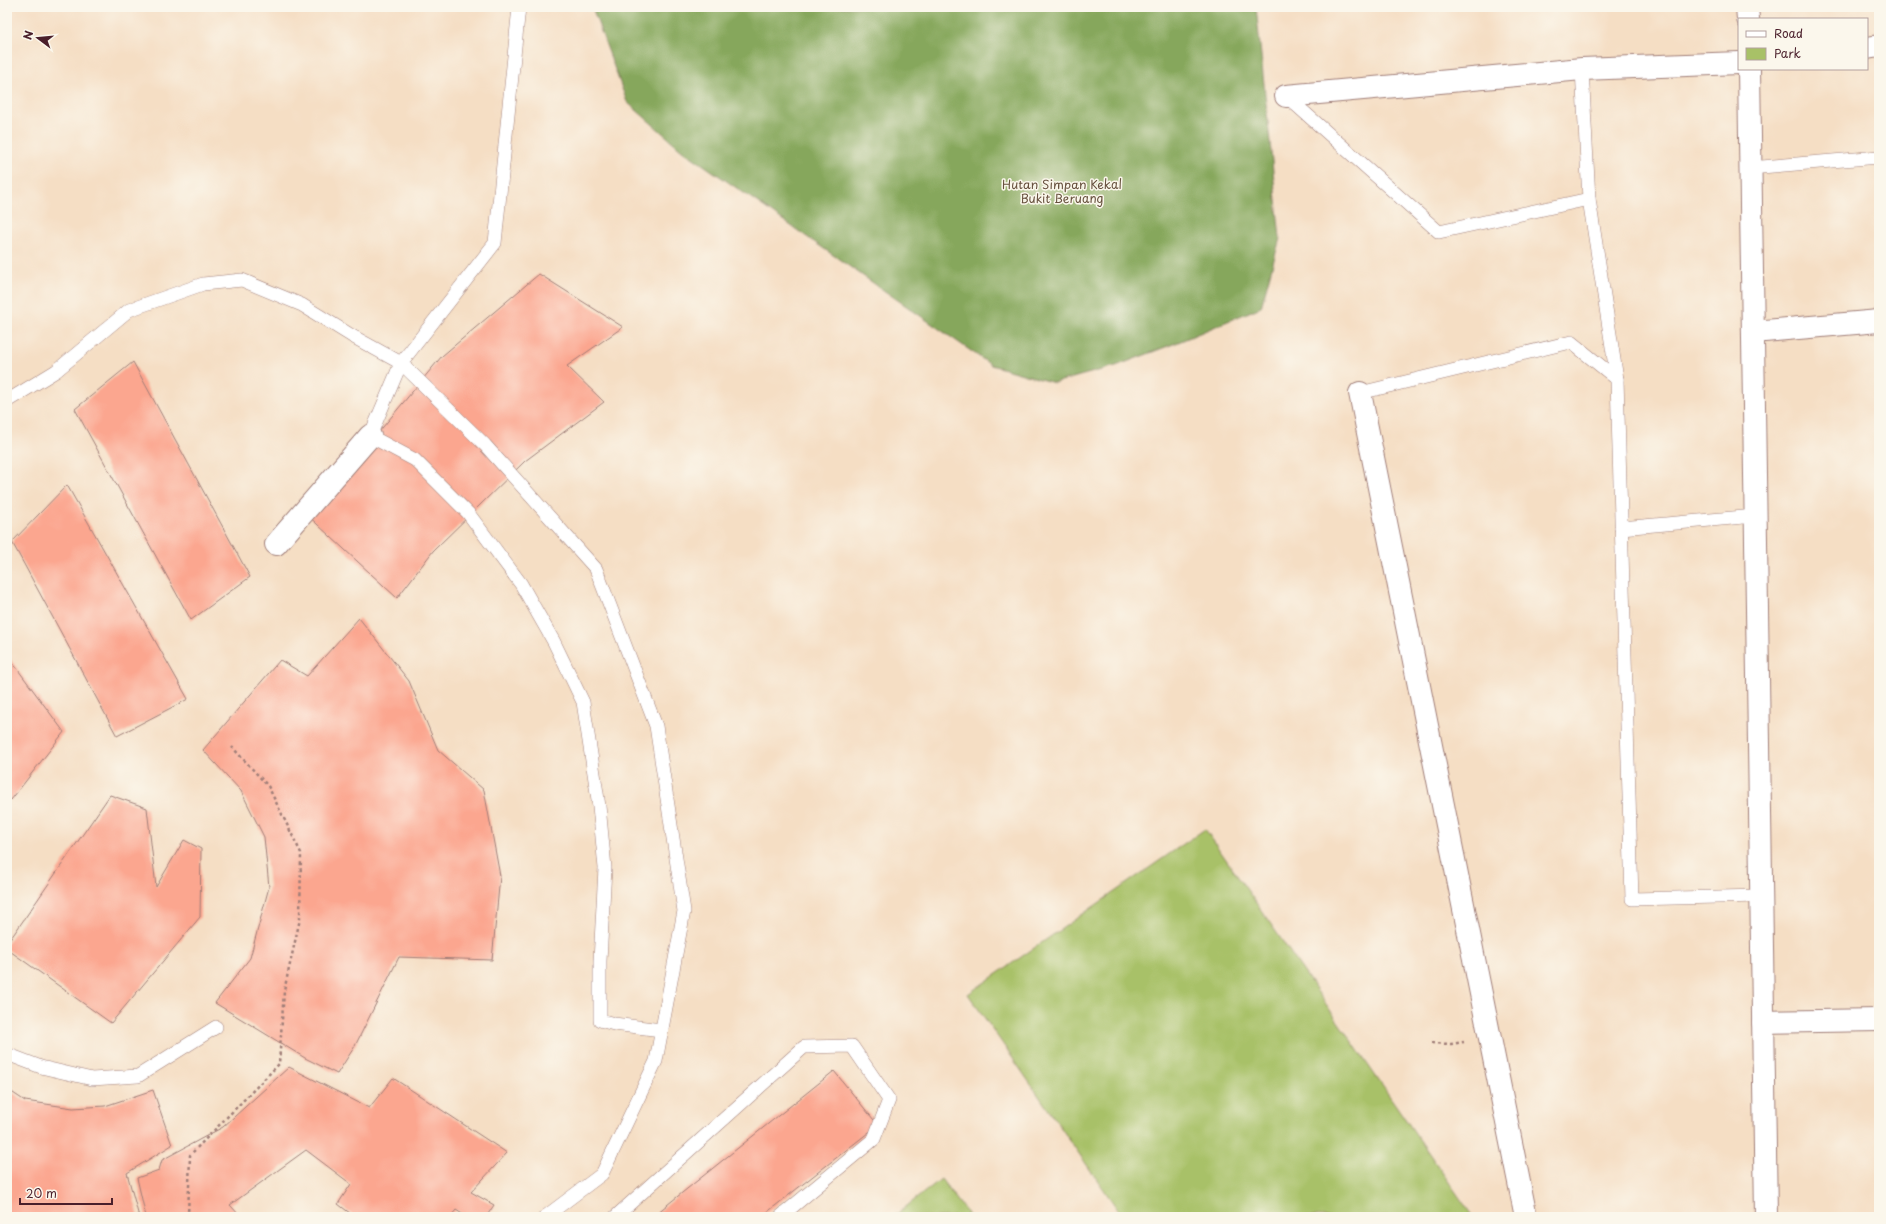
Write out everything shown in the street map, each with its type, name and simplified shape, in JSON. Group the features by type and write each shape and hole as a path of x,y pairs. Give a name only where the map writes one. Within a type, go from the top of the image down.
{"street":[{"path":"1748,7 1748,18"},
{"path":"1868,48 1879,46"},
{"path":"1286,96 1582,69 1738,63"},
{"path":"1749,70 1766,1217"},
{"path":"1753,332 1879,321"},
{"path":"1360,393 1526,1217"},
{"path":"276,544 370,436"},
{"path":"1763,1022 1879,1020"}],"lane":[{"path":"519,7 495,243 401,363 370,436 415,460 468,513 521,584 554,642 583,702 599,806 605,868 600,961 600,1020 614,1024 661,1030"},
{"path":"1582,69 1589,199 1617,379 1632,899 1761,896"},
{"path":"1286,96 1439,232 1589,199"},
{"path":"1750,168 1879,157"},
{"path":"7,401 56,371 129,310 204,284 242,280 302,305 352,336 401,363 485,445 596,569 656,726 684,911 656,1060 602,1174 545,1217"},
{"path":"1360,393 1571,342 1617,379"},
{"path":"1621,528 1755,516"},
{"path":"7,1054 41,1067 92,1079 138,1076 216,1027"},
{"path":"615,1217 804,1047 852,1046 889,1100 874,1139 780,1217"}],"path":[{"path":"188,1217 190,1155 279,1064 284,991 300,919 300,853 268,786 232,747"},
{"path":"1432,1043 1451,1044"}],"green space":[{"name":"Hutan Simpan Kekal Bukit Beruang","path":"592,7 1256,7 1280,238 1261,307 1176,343 1116,366 1054,383 991,365 682,150 627,102"},
{"path":"1205,829 1473,1217 1123,1217 968,994"},
{"path":"941,1179 970,1217 893,1217"}],"building":[{"path":"539,274 623,327 567,366 604,402 525,461 433,551 397,598 304,512 373,439 442,356"},
{"path":"133,362 250,577 191,620 75,409"},
{"path":"67,485 188,699 117,736 12,542"},
{"path":"359,618 409,681 438,750 484,790 500,876 492,960 399,957 355,1046 337,1074 305,1058 215,1003 250,958 269,887 264,837 241,791 203,750 280,660 307,676"},
{"path":"7,655 64,732 11,800 7,795"},
{"path":"110,795 147,808 156,887 184,840 201,849 200,917 111,1023 7,949 7,944"},
{"path":"289,1067 369,1108 393,1078 507,1153 471,1192 494,1205 486,1217 467,1217 456,1210 450,1217 355,1217 338,1204 351,1184 306,1150 230,1205 241,1217 146,1217 137,1178 159,1170 162,1160 223,1127"},
{"path":"834,1071 878,1125 761,1217 652,1217"},
{"path":"7,1089 25,1101 73,1108 105,1106 153,1090 172,1145 127,1173 139,1217 7,1217"}]}
